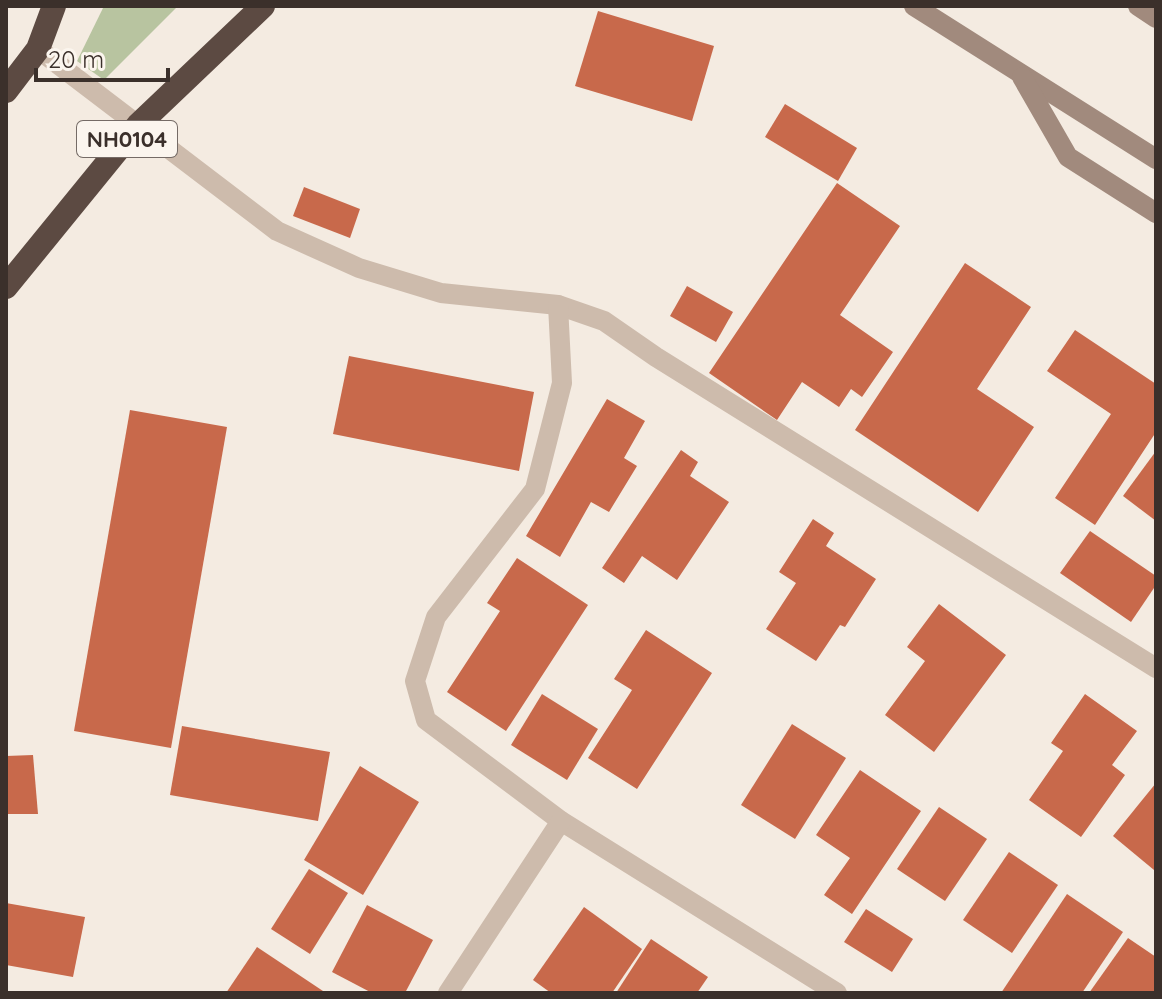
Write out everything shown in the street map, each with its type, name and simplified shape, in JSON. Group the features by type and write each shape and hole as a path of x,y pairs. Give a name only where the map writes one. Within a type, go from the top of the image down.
{"highway":[{"path":"6,91 38,49 54,6"},
{"name":"NH0104","path":"6,287 138,125 263,6"}],"main road":[{"path":"914,6 1156,159"},
{"path":"1138,6 1156,18"},
{"path":"1020,73 1068,157 1156,213"}],"street":[{"path":"38,49 277,231 359,268 441,293 558,305 604,321 656,357 1156,668"},
{"path":"558,305 562,383 535,489 436,617 415,681 426,720 561,821 837,993"},
{"path":"448,993 561,821"}],"green space":[{"path":"104,6 178,6 104,80 77,61"}],"building":[{"path":"598,11 714,46 692,121 575,86"},
{"path":"785,104 857,148 838,181 765,137"},
{"path":"837,183 900,226 840,315 893,352 862,397 851,389 839,407 802,382 777,420 709,373"},
{"path":"304,187 360,209 350,238 293,216"},
{"path":"965,263 1031,307 977,389 1034,427 978,512 855,430"},
{"path":"687,286 733,312 716,342 670,316"},
{"path":"1075,330 1156,384 1156,432 1095,525 1055,498 1111,414 1047,371"},
{"path":"349,356 534,392 519,471 333,434"},
{"path":"607,399 645,421 624,458 637,466 609,512 591,502 560,557 526,536"},
{"path":"130,410 227,427 171,748 74,731"},
{"path":"681,450 698,462 690,476 729,502 677,580 642,556 624,583 602,568"},
{"path":"1156,451 1156,521 1123,496"},
{"path":"813,519 834,533 826,546 876,579 845,627 840,625 816,661 766,629 796,583 779,572"},
{"path":"1090,531 1156,576 1156,585 1131,622 1060,573"},
{"path":"517,558 588,605 506,731 447,692 500,611 487,603"},
{"path":"939,604 1006,655 934,752 885,715 925,661 907,647"},
{"path":"646,630 712,673 637,789 588,758 632,690 614,679"},
{"path":"542,694 598,729 567,780 511,745"},
{"path":"1085,694 1137,731 1112,765 1125,775 1081,837 1029,800 1063,751 1051,743"},
{"path":"792,724 846,758 795,839 741,805"},
{"path":"182,726 330,752 318,821 170,795"},
{"path":"33,755 38,814 6,814 6,756"},
{"path":"360,766 419,802 363,895 304,860"},
{"path":"860,770 921,811 852,914 824,895 850,858 816,835"},
{"path":"1156,783 1156,867 1154,870 1113,836"},
{"path":"939,807 987,839 945,901 897,869"},
{"path":"1009,852 1058,885 1012,953 963,920"},
{"path":"309,869 348,893 310,954 271,929"},
{"path":"1067,894 1123,932 1082,993 1001,993"},
{"path":"6,903 85,917 73,977 6,965"},
{"path":"367,905 433,940 405,993 372,993 332,972"},
{"path":"584,907 642,949 612,993 551,993 533,980"},
{"path":"866,909 913,939 892,972 844,942"},
{"path":"1128,938 1156,957 1156,993 1089,993"},
{"path":"651,939 708,977 697,993 616,993"},
{"path":"257,947 326,993 226,993"}]}
